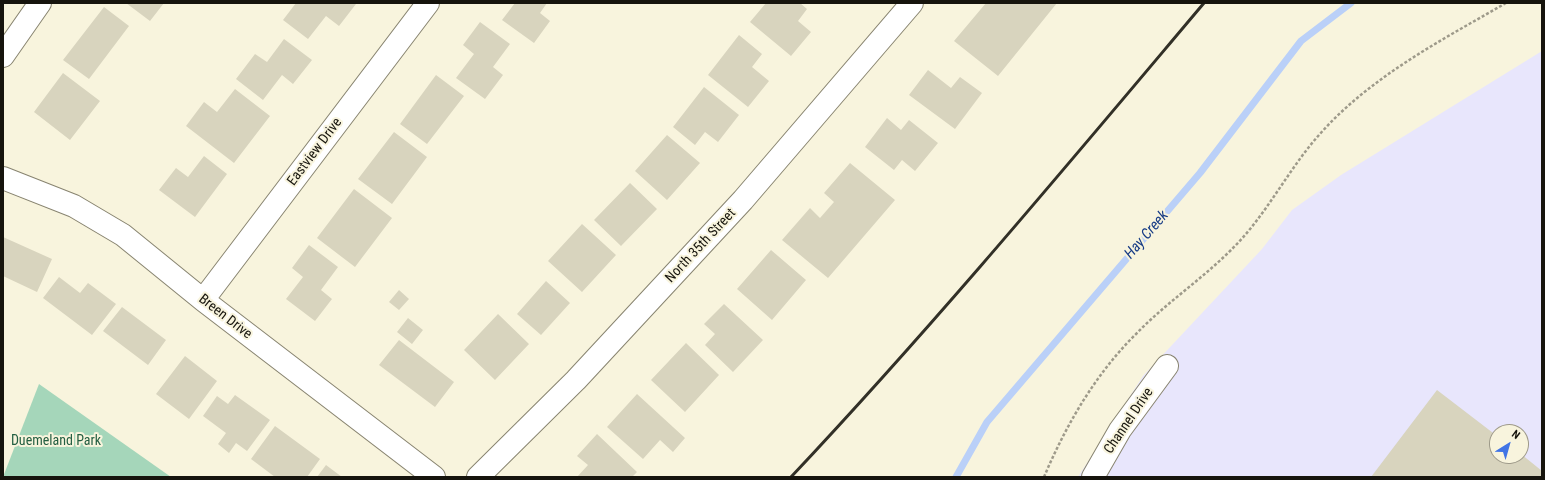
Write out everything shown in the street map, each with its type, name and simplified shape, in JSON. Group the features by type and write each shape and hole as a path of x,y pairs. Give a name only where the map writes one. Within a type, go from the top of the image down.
{"street":[{"path":"3,56 40,3"},
{"name":"Eastview Drive","path":"202,300 428,3"},
{"name":"North 35th Street","path":"478,477 576,380 722,223 790,147 912,3"},
{"name":"Breen Drive","path":"3,178 47,194 98,219 150,256 202,300 434,477"},
{"name":"Channel Drive","path":"1093,477 1120,430 1167,366"}],"path":[{"path":"1044,477 1076,414 1097,381 1121,350 1153,317 1230,251 1247,234 1305,152 1333,120 1357,98 1399,66 1506,3"}],"shaded area":[{"path":"1542,51 1542,477 1078,477 1143,376 1262,249 1292,210 1341,175"}],"green space":[{"name":"Duemeland Park","path":"39,384 171,477 3,477"}],"building":[{"path":"126,3 164,3 150,21"},
{"path":"296,3 356,4 339,26 326,16 308,39 283,20"},
{"path":"515,3 547,3 540,13 550,21 534,43 502,20"},
{"path":"766,3 800,3 807,9 798,21 811,32 791,56 750,22"},
{"path":"986,3 1057,3 998,76 954,41"},
{"path":"104,7 129,26 89,79 63,60"},
{"path":"480,22 510,44 493,67 503,75 485,99 456,78 474,54 463,45"},
{"path":"739,35 762,54 752,67 769,81 748,107 708,75"},
{"path":"284,39 312,60 293,84 282,75 263,100 236,79 255,54 267,62"},
{"path":"928,70 951,88 960,77 982,93 955,129 909,95"},
{"path":"63,73 100,101 70,140 34,112"},
{"path":"436,75 464,96 427,144 400,124"},
{"path":"704,87 739,115 718,142 705,132 695,145 673,127"},
{"path":"235,89 270,116 234,163 186,126 204,102 217,112"},
{"path":"887,118 901,130 909,120 938,143 915,171 902,160 894,170 865,147"},
{"path":"394,132 427,157 392,204 358,179"},
{"path":"667,135 700,163 667,200 635,171"},
{"path":"204,156 227,174 195,217 159,190 176,168 188,177"},
{"path":"850,163 895,200 828,278 782,240 810,208 820,218 834,202 824,193"},
{"path":"630,183 657,209 621,246 594,220"},
{"path":"354,189 392,218 355,267 317,238"},
{"path":"582,224 616,255 582,292 548,261"},
{"path":"3,237 52,259 37,292 3,276"},
{"path":"309,245 338,267 321,290 332,299 315,321 286,299 303,277 292,268"},
{"path":"771,250 806,280 772,320 737,289"},
{"path":"59,277 80,293 88,283 116,304 92,335 43,298"},
{"path":"546,281 570,303 541,335 517,314"},
{"path":"399,290 409,299 399,310 389,302"},
{"path":"724,304 763,340 733,372 705,345 715,334 704,324"},
{"path":"122,307 166,340 148,365 103,331"},
{"path":"498,314 529,344 495,380 464,350"},
{"path":"408,318 423,330 412,344 397,332"},
{"path":"399,340 454,382 435,407 379,365"},
{"path":"686,343 719,375 685,412 651,380"},
{"path":"185,356 217,381 189,419 156,394"},
{"path":"1437,390 1489,430 1489,464 1529,464 1529,460 1542,471 1542,477 1371,477"},
{"path":"637,394 685,438 673,452 660,440 643,459 607,427"},
{"path":"235,395 270,420 247,451 236,443 229,453 218,444 226,433 203,416 217,396 228,404"},
{"path":"275,426 320,459 307,477 275,477 251,459"},
{"path":"597,434 637,472 632,477 577,477 588,465 577,456"},
{"path":"326,465 342,477 317,477"}],"waterway":[{"name":"Hay Creek","path":"956,477 987,422 1200,173 1301,41 1351,3"}],"railway":[{"path":"791,477 845,419 949,302 1204,3"}]}
